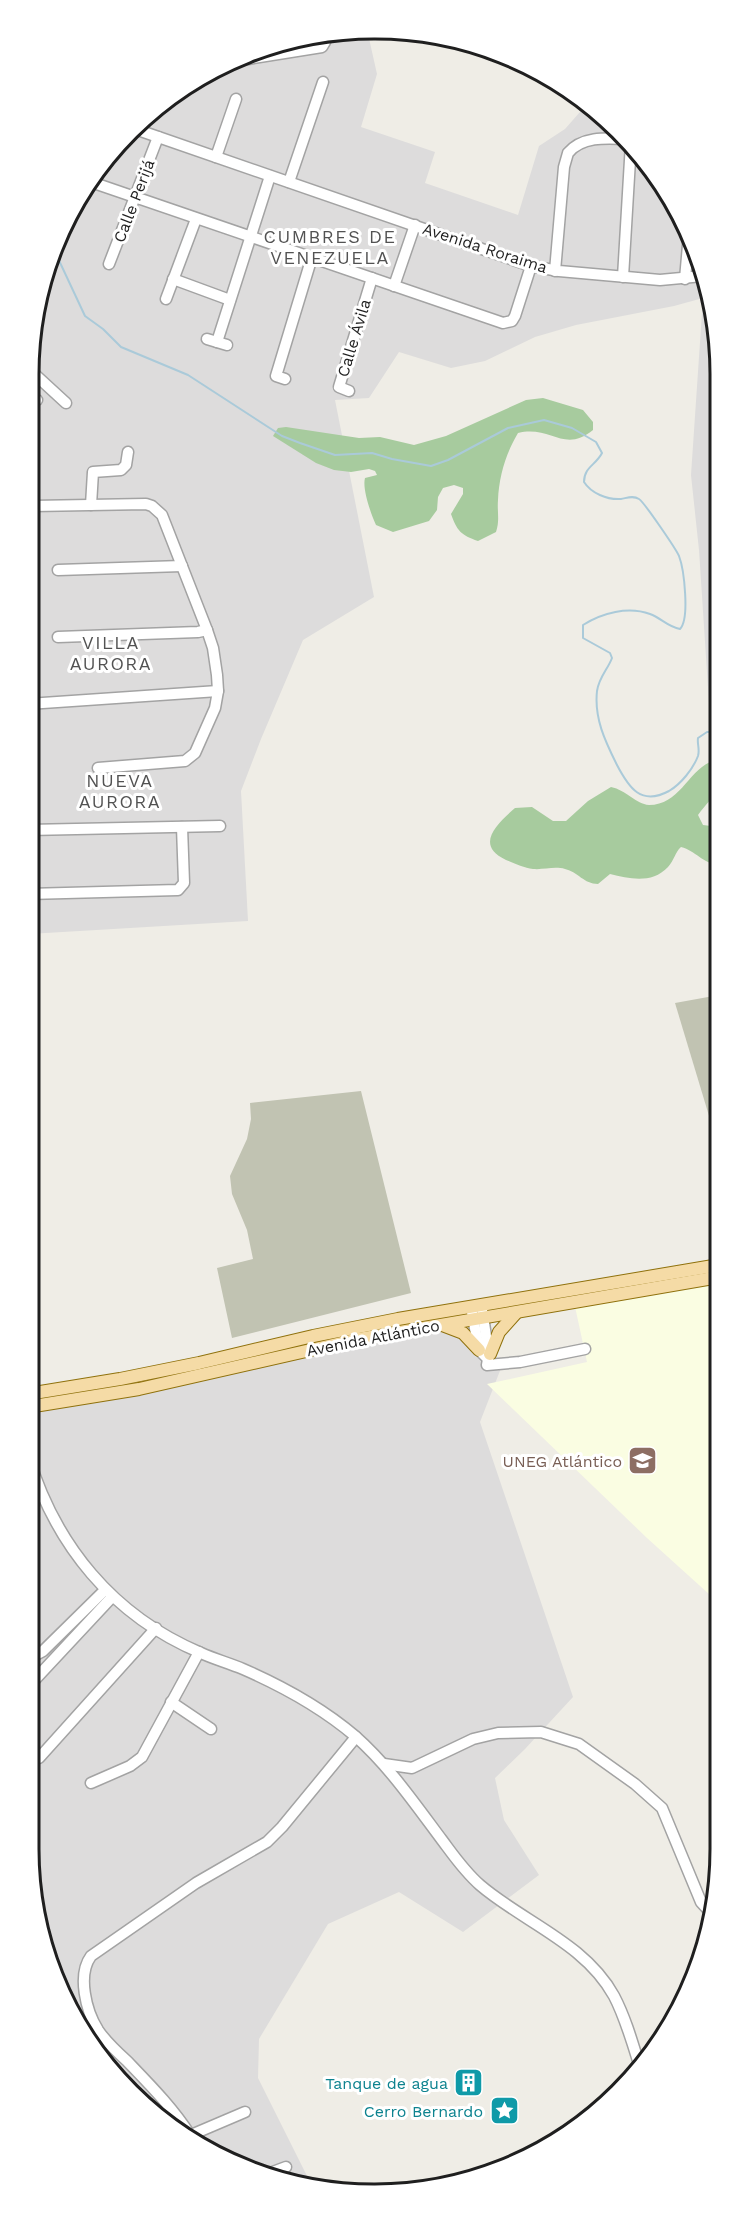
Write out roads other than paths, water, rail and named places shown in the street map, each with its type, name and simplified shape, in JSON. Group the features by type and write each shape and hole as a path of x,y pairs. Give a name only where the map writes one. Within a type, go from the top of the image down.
{"main road":[{"name":"Avenida Atlántico","path":"39,1392 199,1364 313,1336 477,1312 710,1267"},
{"name":"Avenida Atlántico","path":"39,1405 139,1389 359,1339 441,1324 477,1312 516,1313 710,1279"},
{"path":"441,1324 463,1333 486,1355 499,1332 516,1313"}],"street":[{"path":"273,55 322,47 324,43"},
{"path":"289,182 323,82"},
{"path":"216,158 236,99"},
{"name":"Avenida Roraima","path":"143,132 531,266 555,271 660,280 696,278"},
{"name":"Calle Perijá","path":"110,264 158,138"},
{"path":"555,271 564,167 568,153 583,142 614,139"},
{"path":"623,277 630,157"},
{"path":"217,342 270,176"},
{"path":"98,185 503,323 512,321 515,316 531,266"},
{"path":"166,299 196,219"},
{"path":"394,286 415,225"},
{"path":"685,279 687,254"},
{"path":"285,380 276,376 312,257"},
{"name":"Calle Ávila","path":"349,391 339,387 372,278"},
{"path":"173,279 230,300"},
{"path":"39,378 66,403"},
{"path":"91,505 93,472 121,470 128,460 128,452"},
{"path":"39,507 146,504 152,506 162,515 207,630 215,661 218,700 190,759 185,762 98,768"},
{"path":"58,570 182,566"},
{"path":"58,637 207,630"},
{"path":"39,703 218,691"},
{"path":"39,830 220,826"},
{"path":"39,894 178,890 184,884 182,827"},
{"path":"477,1312 487,1365 520,1362 585,1348"},
{"path":"39,1484 60,1527 84,1564 109,1593 156,1629 199,1652 291,1692 356,1737 384,1764 467,1874 520,1915 573,1949 595,1970 621,2011 637,2058"},
{"path":"39,1653 109,1593"},
{"path":"39,1674 109,1593"},
{"path":"39,1758 156,1629"},
{"path":"91,1783 130,1766 142,1757 199,1652"},
{"path":"171,1702 211,1729"},
{"path":"384,1764 412,1768 473,1739 498,1732 541,1732 579,1744 635,1784 662,1808 701,1902 705,1906"},
{"path":"180,2122 95,2025 85,1988 84,1975 87,1961 196,1883 267,1842 356,1737"},
{"path":"196,2132 245,2112"},
{"path":"278,2170 286,2166"}],"waterway":[{"path":"59,261 85,316 103,329 121,347 188,375 282,436 335,455 372,453 431,466 448,460 508,428 544,420 572,428 596,442 602,453 588,469 584,482 605,497 616,499 634,497 642,502 679,556 685,594 685,615 680,629 650,614 633,611 607,614 583,625 583,638 610,653 612,658 597,691 597,711 605,738 626,781 637,792 651,796 669,791 686,776 698,756 698,738 710,732"}],"place":[{"name":"UNEG Atlántico","path":"643,1461"},
{"name":"Tanque de agua","path":"469,2083"},
{"name":"Cerro Bernardo","path":"504,2111"}],"district":[{"name":"CUMBRES DE VENEZUELA","path":"330,246"},
{"name":"VILLA AURORA","path":"111,652"},
{"name":"NUEVA AURORA","path":"120,790"}]}
